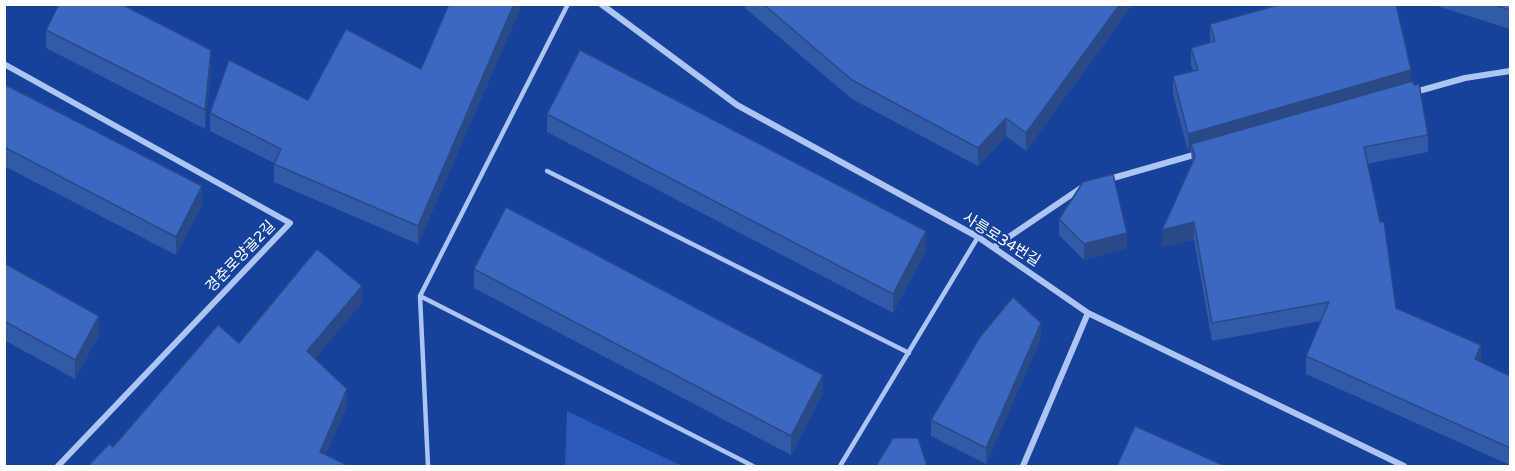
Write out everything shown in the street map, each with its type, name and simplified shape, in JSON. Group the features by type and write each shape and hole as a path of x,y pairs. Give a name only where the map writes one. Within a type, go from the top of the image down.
{"street":[{"name":"사릉로34번길","path":"601,4 737,105 978,237 1088,313 1404,466"},
{"name":"경춘로양골2길","path":"4,64 290,223 58,466"},
{"path":"1408,94 1465,78 1510,71"},
{"path":"994,247 1082,187 1205,152"},
{"path":"1023,466 1088,313"}],"lane":[{"path":"428,466 420,296 568,4"},
{"path":"547,171 909,353"},
{"path":"840,466 978,237"},
{"path":"420,296 753,466"}],"shaded area":[{"path":"567,411 682,466 565,466"}],"building":[{"path":"59,4 121,4 211,50 205,110 46,30"},
{"path":"449,4 514,4 418,226 274,164 281,149 210,113 229,60 308,100 346,29 421,69"},
{"path":"763,4 1120,4 1026,133 1006,118 978,148 852,80"},
{"path":"1282,4 1396,4 1411,70 1188,134 1173,76 1198,70 1191,48 1215,41 1210,24"},
{"path":"1492,4 1510,4 1510,10"},
{"path":"580,50 926,231 893,294 547,114"},
{"path":"1413,81 1414,85 1419,84 1428,135 1364,147 1380,222 1384,222 1396,308 1481,345 1475,359 1510,376 1510,448 1306,356 1329,302 1212,323 1194,222 1162,230 1195,157 1191,144"},
{"path":"4,84 202,186 176,237 4,147"},
{"path":"1113,174 1127,233 1084,244 1059,219 1083,182"},
{"path":"506,207 823,375 791,436 474,269"},
{"path":"317,249 362,286 307,351 347,389 320,452 349,466 88,466 109,444 113,447 218,325 239,343"},
{"path":"4,263 99,316 75,360 4,321"},
{"path":"1013,297 1041,323 986,448 931,420 980,337"},
{"path":"1135,426 1225,466 1117,466"},
{"path":"893,438 918,438 927,466 876,466"}]}
